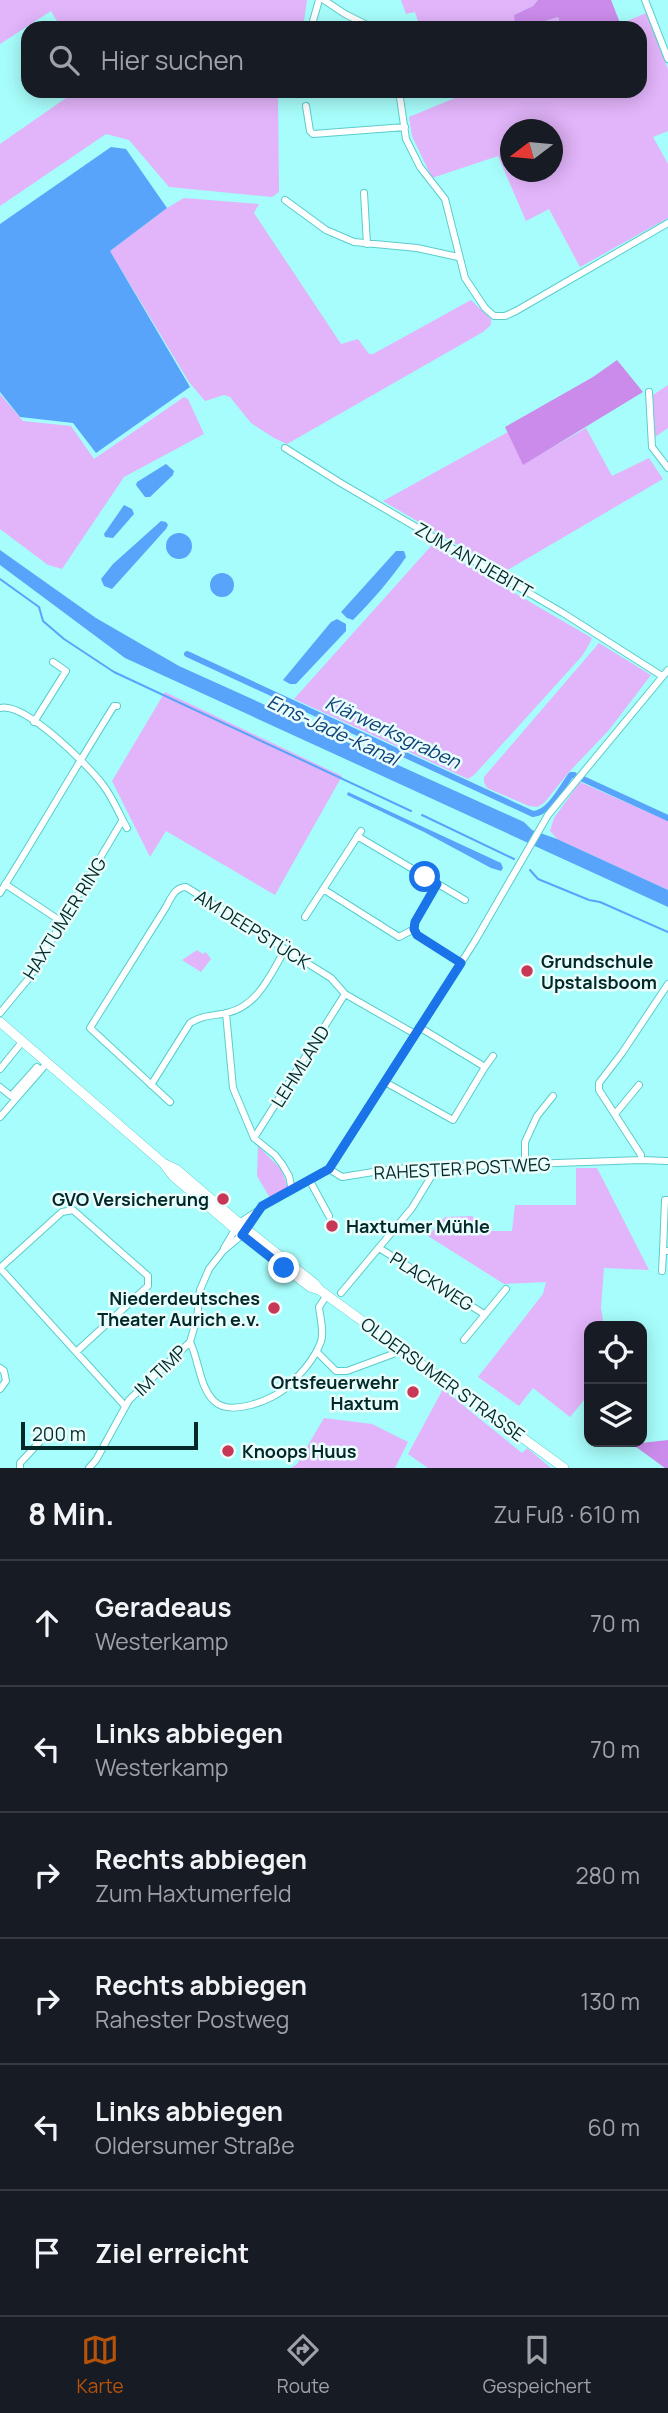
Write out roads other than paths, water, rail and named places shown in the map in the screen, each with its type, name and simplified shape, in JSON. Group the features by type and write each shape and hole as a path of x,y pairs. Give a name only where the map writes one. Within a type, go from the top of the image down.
{"main road":[{"name":"OLDERSUMER STRASSE","path":"0,1022 163,1163 173,1176 310,1287 324,1293 564,1468"}],"street":[{"path":"314,21 322,0 359,21"},
{"path":"645,0 668,59"},
{"path":"400,98 406,139 420,167 445,199 465,278 485,308 494,316 505,316 668,223"},
{"path":"306,106 310,131 313,134 405,127"},
{"path":"363,193 367,244"},
{"path":"285,200 326,230 354,242 417,248 458,257"},
{"path":"649,391 652,447 668,468"},
{"name":"ZUM ANTJEBITT","path":"285,448 551,606 662,676"},
{"path":"34,722 66,671 52,662"},
{"path":"226,1013 233,1088 254,1138 282,1164 289,1176 292,1190 329,1169 461,963 560,799 668,670"},
{"path":"0,708 7,706 34,722 81,759 105,788 127,828"},
{"path":"0,892 114,706 117,706"},
{"name":"HAXTUMER RING","path":"0,1013 29,978 122,821"},
{"path":"305,917 359,834 465,900"},
{"path":"5,884 62,922"},
{"path":"437,884 415,922 414,929 417,935 461,963"},
{"name":"AM DEEPSTÜCK","path":"170,1102 90,1028 177,890 186,887 331,978 345,994 485,1067"},
{"path":"323,889 400,937 414,929"},
{"path":"151,1085 190,1023 199,1017 241,1009 253,1001 285,950"},
{"path":"641,1160 599,1090 599,1083 668,984"},
{"name":"LEHMLAND","path":"254,1138 345,994"},
{"path":"0,1069 22,1042"},
{"path":"385,1082 453,1120 493,1056"},
{"path":"0,1117 47,1063"},
{"path":"0,1087 11,1096 37,1067"},
{"path":"615,1114 639,1085"},
{"path":"526,1164 524,1142 537,1116 552,1096"},
{"name":"RAHESTER POSTWEG","path":"329,1169 342,1177 392,1169 668,1161"},
{"path":"341,1293 412,1208 437,1167"},
{"path":"310,1181 329,1216"},
{"name":"IM TIMP","path":"89,1468 129,1400 190,1342 203,1279 223,1251 257,1211 292,1190"},
{"path":"662,1271 666,1251 665,1200 668,1200"},
{"path":"76,1352 148,1286 148,1276 72,1210 62,1212 0,1268 76,1352 125,1406"},
{"name":"PLACKWEG","path":"379,1248 484,1314"},
{"name":"PLACKWEG","path":"464,1340 506,1289"},
{"path":"190,1342 203,1385 214,1402 229,1408 256,1404 286,1388 317,1352 322,1340 319,1307 324,1293"},
{"path":"317,1352 336,1371 347,1371 393,1354 397,1347"},
{"path":"0,1368 4,1371 6,1381 0,1389"},
{"path":"20,1468 20,1463 50,1431"},
{"path":"96,1460 100,1468"}],"water":[{"path":"111,147 126,149 167,208 110,251 190,387 96,453 73,423 20,417 0,392 0,224"},
{"path":"166,464 174,471 173,475 150,497 145,497 136,485 137,482"},
{"path":"124,505 132,509 134,514 113,538 105,537 104,534"},
{"path":"161,521 168,525 166,529 112,589 104,586 101,579 113,564"},
{"path":"179,533 188,537 192,546 188,555 179,559 170,555 166,546 170,537"},
{"path":"0,550 96,618 179,666 668,890 668,907 125,658 0,565"},
{"path":"396,551 404,551 406,557 381,590 353,620 347,618 341,612"},
{"path":"222,573 231,576 234,585 231,594 222,597 213,594 210,585 213,576"},
{"path":"337,619 346,624 346,631 296,684 283,680 331,622"},
{"path":"348,792 501,863 503,868 501,871 491,868 347,795"}],"waterway":[{"path":"0,579 39,607 43,621 64,639 114,672 411,811"},
{"name":"Klärwerksgraben","path":"187,654 533,814 545,809 571,775 574,775"},
{"name":"Klärwerksgraben","path":"583,779 668,818"},
{"path":"422,815 514,859"},
{"path":"530,870 538,879 600,902 668,932"}],"place":[{"name":"Grundschule Upstalsboom","path":"527,971"},
{"name":"GVO Versicherung","path":"223,1199"},
{"name":"Haxtumer Mühle","path":"332,1226"},
{"name":"Niederdeutsches Theater Aurich e.v.","path":"274,1308"},
{"name":"Ortsfeuerwehr Haxtum","path":"413,1392"},
{"name":"Knoops Huus","path":"228,1451"}],"water label":[{"name":"Ems-Jade-Kanal","path":"333,730"}]}
